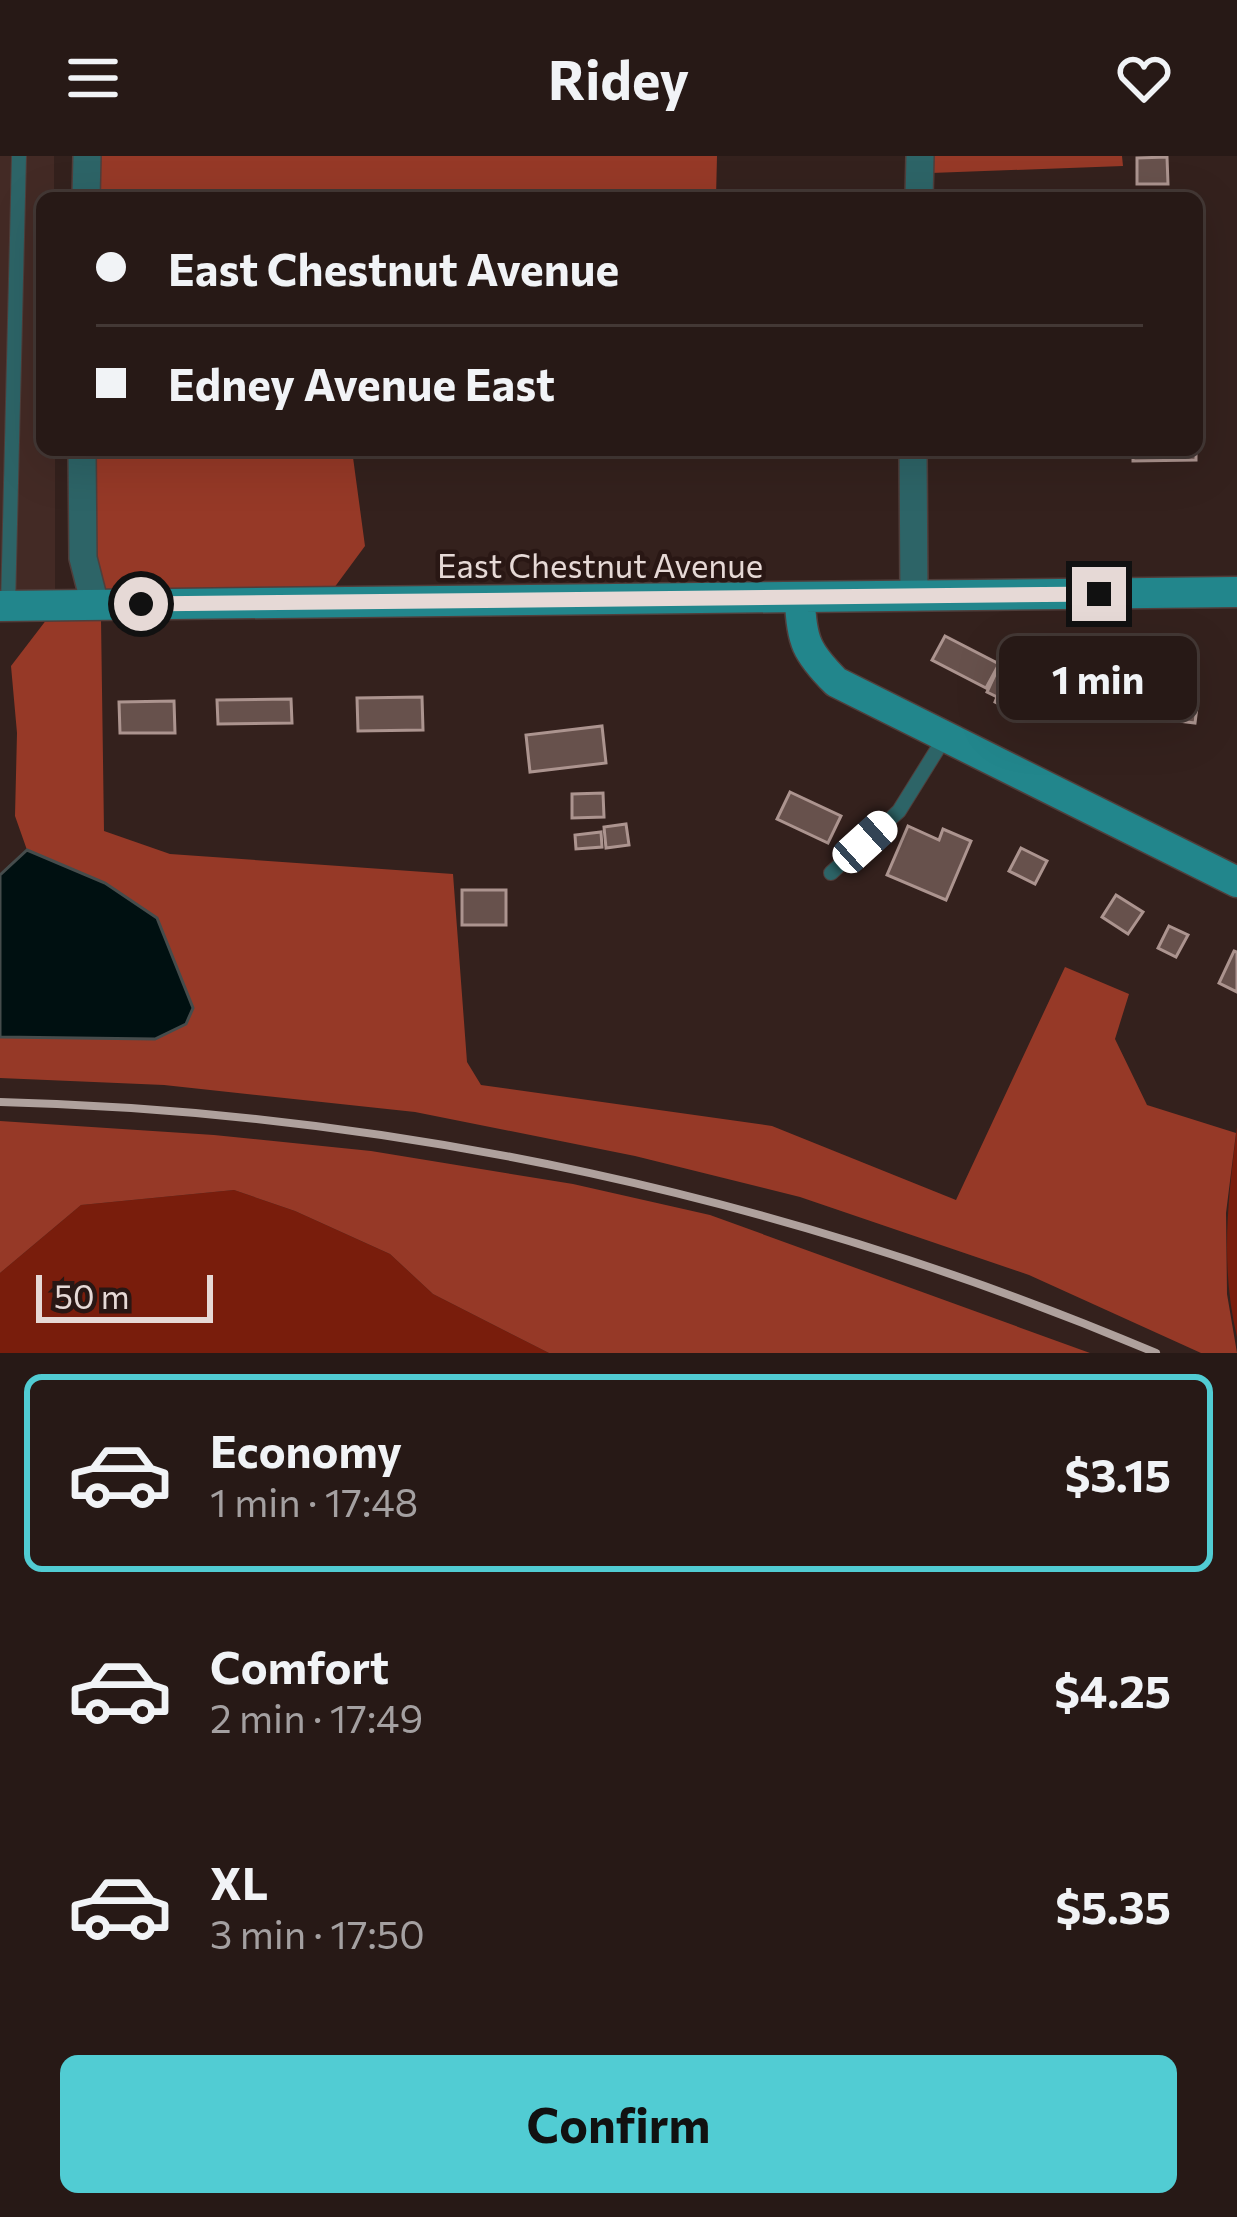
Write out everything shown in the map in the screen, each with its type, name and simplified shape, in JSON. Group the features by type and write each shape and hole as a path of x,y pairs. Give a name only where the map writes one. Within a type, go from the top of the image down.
{"street":[{"path":"86,192 87,156"},
{"path":"919,192 920,156"},
{"path":"82,456 82,543 95,605"},
{"path":"914,456 914,596"},
{"path":"800,599 1237,592"},
{"name":"East Chestnut Avenue","path":"4,606 800,599 801,628 809,655 836,682 1237,882"}],"lane":[{"path":"4,606 7,367 19,156"},
{"path":"0,199 18,199"},
{"path":"831,873 899,812 945,736"}],"shaded area":[{"path":"0,156 54,156 54,192 36,192 36,456 55,456 55,600 0,600"},
{"path":"98,156 717,156 716,192 98,192"},
{"path":"931,156 1122,156 1123,166 931,173"},
{"path":"94,456 353,456 365,546 334,588 104,591 95,555"},
{"path":"47,619 101,619 104,831 170,854 453,874 467,1062 481,1085 772,1126 956,1200 1065,967 1129,994 1115,1039 1147,1105 1236,1133 1226,1213 1227,1294 1237,1353 1201,1353 1029,1275 800,1197 635,1156 415,1112 164,1085 0,1078 0,1037 155,1039 186,1024 105,883 27,850 15,816 17,733 11,666"},
{"path":"27,850 105,883 157,918 193,1008 186,1024 155,1039 0,1037 0,875"},
{"path":"0,1121 371,1151 573,1184 710,1215 1090,1353 549,1353 433,1294 390,1254 295,1211 234,1190 81,1205 0,1273"},
{"path":"1237,1127 1237,1337 1227,1258"},
{"path":"234,1190 295,1211 390,1254 433,1294 549,1353 0,1353 0,1273 81,1205"}],"building":[{"path":"1167,157 1168,184 1137,184 1137,158"},
{"path":"1133,456 1196,456 1196,460 1133,461"},
{"path":"945,636 999,664 986,688 932,660"},
{"path":"1043,645 1062,654 1044,709 1021,699 1015,712 995,702 997,697 987,692 1005,653 1021,660 1018,668 1027,672"},
{"path":"1115,696 1197,707 1195,723 1113,713"},
{"path":"422,697 423,730 358,731 357,698"},
{"path":"291,699 292,723 218,724 217,700"},
{"path":"174,701 175,733 120,733 119,702"},
{"path":"602,726 606,763 530,772 526,735"},
{"path":"790,792 841,816 828,843 777,819"},
{"path":"603,793 604,817 572,818 572,794"},
{"path":"626,824 629,845 606,848 604,827"},
{"path":"908,826 939,840 943,829 971,841 946,900 887,875"},
{"path":"601,832 602,847 576,849 575,835"},
{"path":"1021,848 1047,861 1035,884 1009,871"},
{"path":"462,890 506,890 506,925 462,925"},
{"path":"1116,895 1143,912 1128,934 1102,917"},
{"path":"1169,926 1188,935 1176,957 1158,948"},
{"path":"1237,952 1237,992 1219,983"}],"railway":[{"path":"0,1102 149,1109 297,1124 590,1173 735,1208 877,1250 1018,1298 1156,1353"}],"route":[{"path":"141,604 1099,594"}]}
